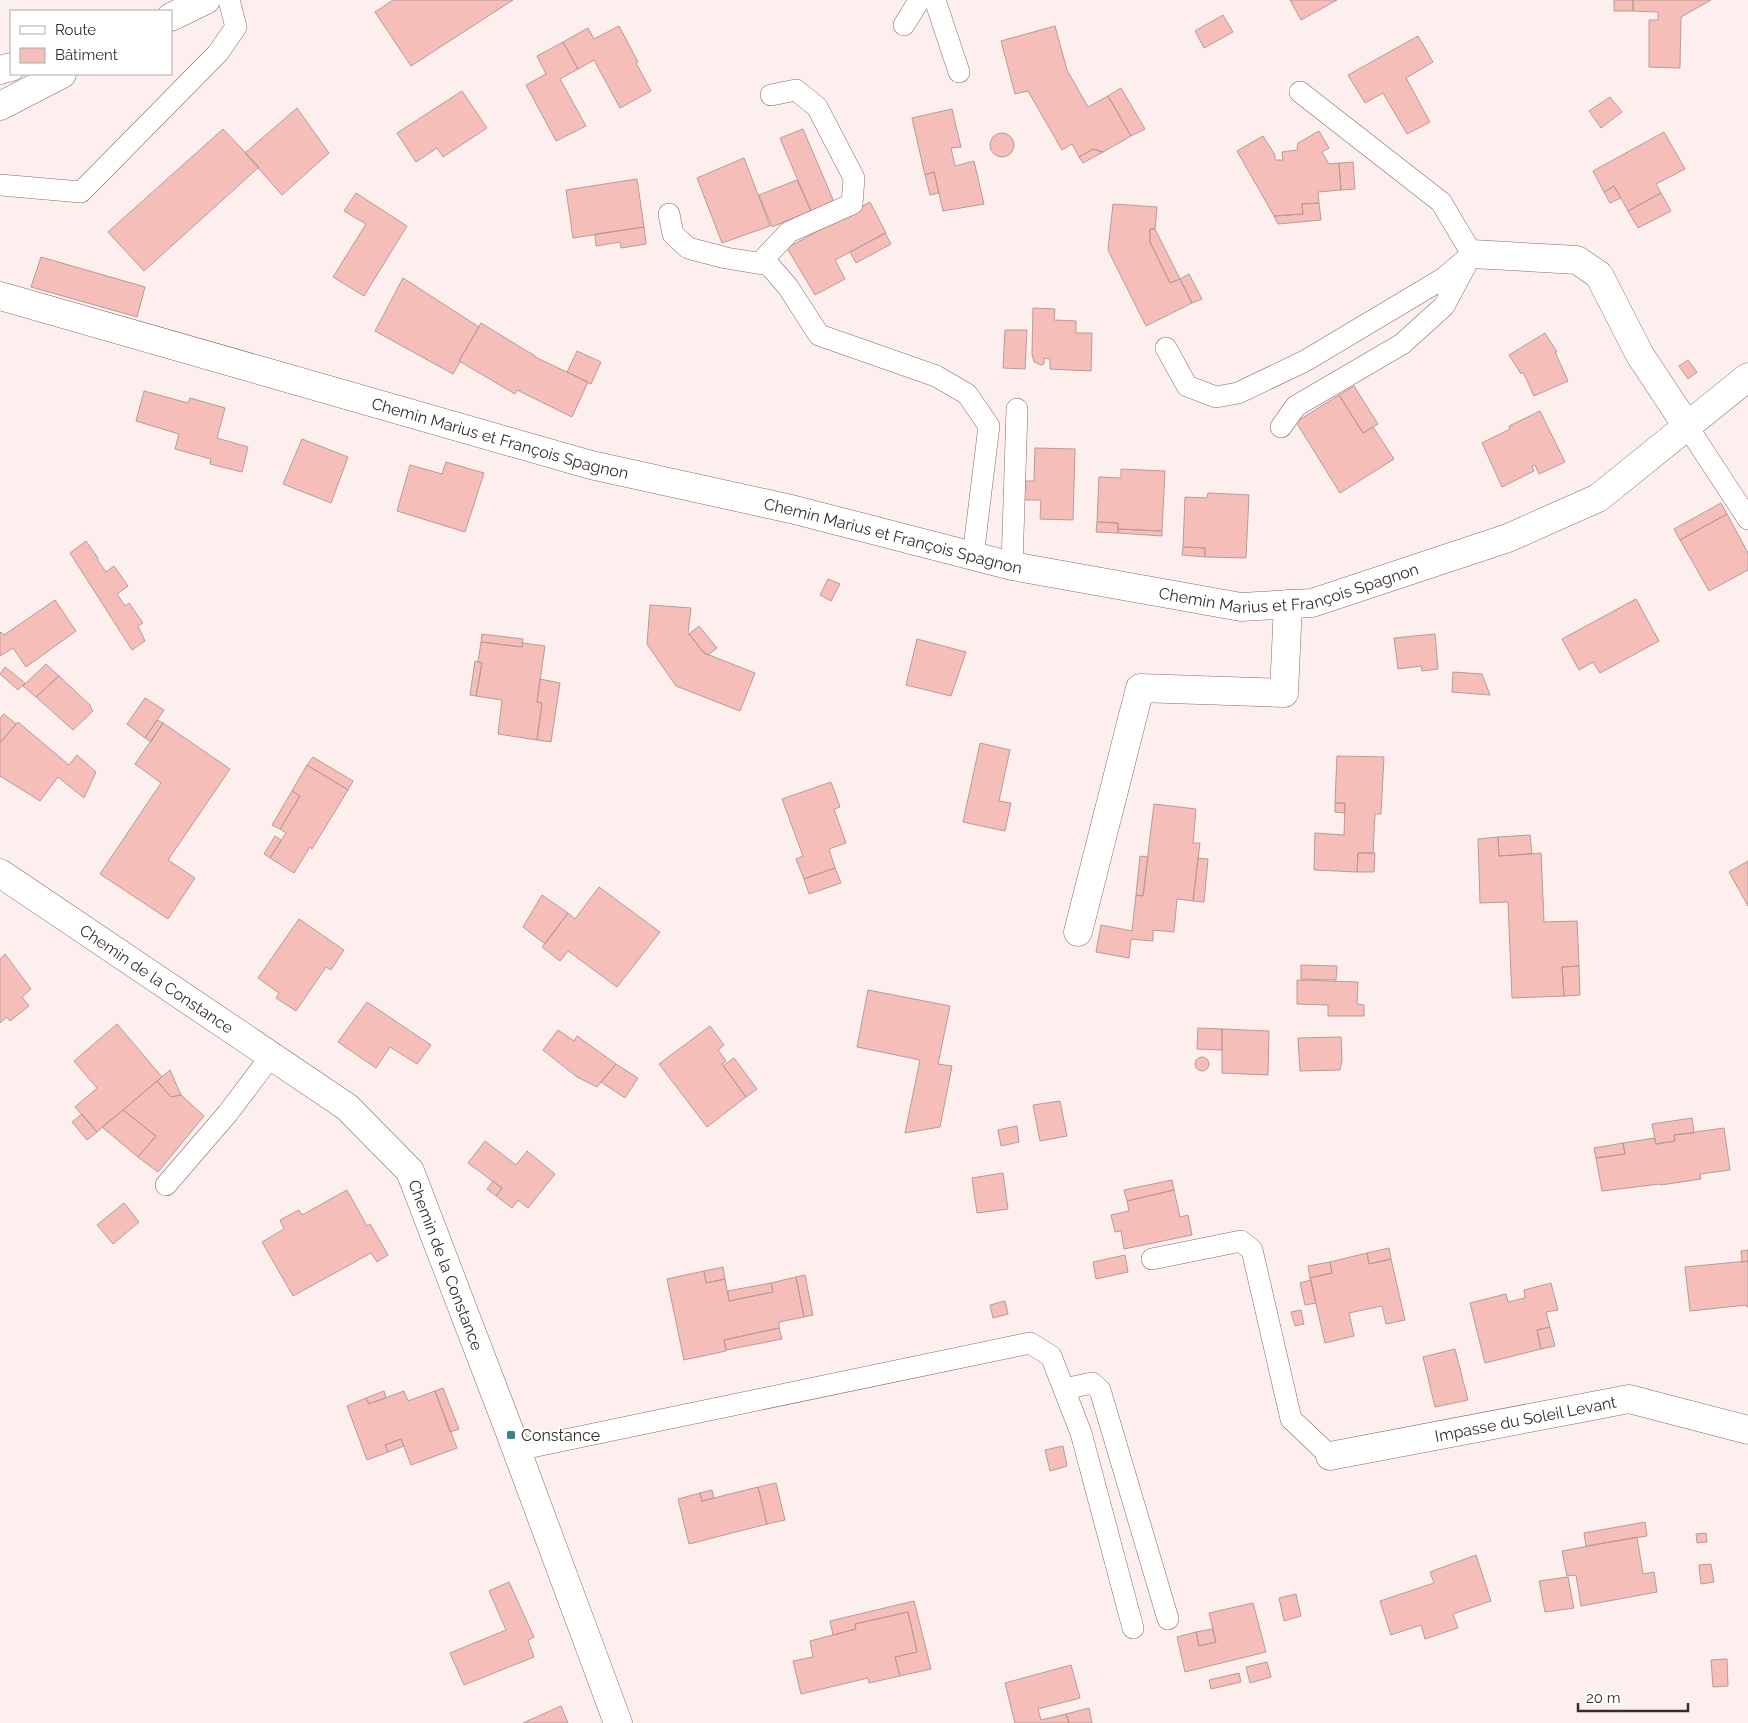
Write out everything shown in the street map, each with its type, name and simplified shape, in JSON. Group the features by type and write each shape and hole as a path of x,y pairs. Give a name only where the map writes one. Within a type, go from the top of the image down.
{"street":[{"path":"172,17 206,0"},
{"path":"0,106 60,75"},
{"path":"1472,254 1577,260 1599,275 1640,355 1687,426"},
{"name":"Chemin Marius et François Spagnon","path":"0,296 591,466 791,509 1012,566 1241,606 1312,603 1508,538 1598,498 1748,377"},
{"path":"1078,932 1140,688 1284,692 1288,604"},
{"name":"Chemin de la Constance","path":"0,873 347,1107 410,1171 517,1450 618,1723"},
{"name":"Impasse du Soleil Levant","path":"1330,1456 1630,1399 1748,1430"}],"lane":[{"path":"0,185 81,192 218,53 236,27 229,0"},
{"path":"904,25 918,0"},
{"path":"935,0 959,72"},
{"path":"760,263 789,232 852,204 854,178 817,107 796,90 772,95"},
{"path":"1300,92 1441,202 1472,254"},
{"path":"669,214 673,234 688,248 726,258 769,265 788,287 819,335 936,376 967,394 989,426 973,556"},
{"path":"1166,348 1187,386 1216,397 1238,393 1305,361 1444,278 1472,254"},
{"path":"1281,427 1296,406 1402,344 1444,306 1472,254"},
{"path":"1012,566 1017,410"},
{"path":"1687,426 1748,519"},
{"path":"166,1185 228,1113 271,1056"},
{"path":"1152,1259 1241,1241 1252,1250 1291,1419 1330,1456"},
{"path":"517,1450 1030,1343 1051,1356 1082,1433 1133,1628"},
{"path":"1064,1388 1092,1383 1100,1390 1168,1619"}],"building":[{"path":"393,0 513,0 411,66 375,12"},
{"path":"1290,0 1337,0 1301,20"},
{"path":"1614,0 1633,0 1633,11 1614,11"},
{"path":"1633,0 1711,0 1681,17 1680,68 1649,67 1649,20 1658,20 1658,12 1633,11"},
{"path":"1223,15 1233,32 1204,48 1195,31"},
{"path":"619,26 651,91 620,108 594,60 578,69 563,42 588,28 594,39"},
{"path":"1055,26 1067,70 1088,107 1108,96 1131,136 1103,152 1093,149 1079,157 1072,144 1062,150 1028,91 1015,94 1001,41"},
{"path":"1418,36 1433,62 1406,78 1430,122 1407,134 1383,93 1365,103 1348,75"},
{"path":"563,42 578,69 560,79 586,126 556,141 526,85 546,74 537,56"},
{"path":"1121,88 1145,129 1131,136 1108,96"},
{"path":"462,91 487,128 443,157 437,148 416,162 397,133"},
{"path":"1610,97 1622,112 1601,128 1589,111"},
{"path":"297,108 329,153 282,195 245,153"},
{"path":"952,109 961,147 951,148 955,166 974,161 984,204 943,211 934,172 925,175 912,118"},
{"path":"223,129 259,167 144,271 108,232"},
{"path":"803,129 834,202 811,211 780,138"},
{"path":"1319,131 1329,148 1322,152 1329,164 1339,163 1341,190 1318,192 1319,203 1302,204 1303,214 1274,216 1237,151 1263,136 1275,155 1275,160 1283,160 1282,152 1297,150 1298,143"},
{"path":"1664,132 1685,169 1656,184 1661,193 1628,211 1614,186 1604,192 1593,171"},
{"path":"1002,133 1007,134 1013,140 1013,150 1007,156 1002,157 997,156 991,150 990,145 991,140 997,134"},
{"path":"1093,149 1103,152 1083,163 1079,157"},
{"path":"744,158 770,226 722,243 697,178"},
{"path":"1353,162 1355,189 1341,190 1339,163"},
{"path":"934,172 939,193 930,195 925,175"},
{"path":"637,179 644,227 573,238 566,190"},
{"path":"797,180 811,211 772,227 759,195"},
{"path":"1614,186 1621,198 1610,203 1604,192"},
{"path":"356,193 407,226 364,296 333,277 366,224 344,211"},
{"path":"1661,193 1671,211 1638,228 1628,211"},
{"path":"870,202 886,233 835,260 845,279 815,295 787,248"},
{"path":"1319,203 1321,220 1278,224 1274,216 1303,214 1302,204"},
{"path":"1113,204 1157,207 1155,229 1150,229 1150,242 1170,283 1180,279 1192,303 1146,326 1108,250"},
{"path":"644,227 646,244 621,248 620,242 596,246 595,234"},
{"path":"1150,229 1155,229 1180,279 1170,283 1150,242"},
{"path":"885,233 891,244 856,263 850,252"},
{"path":"41,257 145,287 137,317 31,287"},
{"path":"1189,274 1202,299 1192,303 1180,279"},
{"path":"403,278 479,327 453,374 375,331"},
{"path":"1033,308 1055,309 1054,320 1076,321 1076,333 1092,333 1091,371 1050,369 1050,359 1044,358 1044,364 1041,365 1034,362 1032,354"},
{"path":"481,323 535,357 588,382 572,417 517,390 515,394 459,361"},
{"path":"1005,330 1027,330 1025,369 1003,368"},
{"path":"1545,333 1557,352 1555,352 1568,381 1534,396 1523,372 1521,374 1509,355"},
{"path":"577,351 601,362 591,384 567,372"},
{"path":"1688,360 1697,372 1688,379 1679,366"},
{"path":"1354,386 1378,424 1363,433 1339,395"},
{"path":"144,391 188,403 190,398 225,408 217,438 248,447 242,472 210,464 211,459 175,449 179,434 136,421"},
{"path":"1339,395 1363,433 1373,427 1394,459 1340,493 1296,422"},
{"path":"1540,411 1565,462 1539,474 1535,465 1532,466 1534,471 1502,487 1482,443 1510,429 1509,426"},
{"path":"302,439 348,457 331,503 283,484"},
{"path":"1035,448 1075,449 1073,520 1040,519 1041,500 1024,500 1025,481 1034,481"},
{"path":"446,462 484,473 465,532 397,511 410,465 442,474"},
{"path":"1121,469 1165,471 1162,531 1118,529 1118,523 1097,522 1099,477 1121,478"},
{"path":"1208,493 1249,495 1246,558 1205,557 1205,548 1183,547 1185,497 1207,498"},
{"path":"1721,503 1727,514 1680,540 1674,529"},
{"path":"1727,514 1748,553 1748,570 1709,591 1680,540"},
{"path":"1097,522 1118,523 1118,533 1096,532"},
{"path":"1118,529 1162,531 1162,536 1118,533"},
{"path":"86,541 106,572 114,566 128,586 117,594 125,606 129,603 143,623 138,626 145,641 132,650 70,553"},
{"path":"1183,547 1205,548 1205,557 1182,555"},
{"path":"828,579 840,584 831,601 820,595"},
{"path":"1636,599 1659,641 1600,673 1593,662 1579,670 1562,639"},
{"path":"55,600 76,631 26,667 13,648 0,656 0,633 4,635"},
{"path":"650,605 691,608 688,633 704,653 755,673 740,711 676,686 647,644"},
{"path":"699,626 717,648 708,655 704,653 689,634"},
{"path":"482,634 523,639 522,647 481,642"},
{"path":"1435,634 1438,669 1422,671 1421,666 1398,669 1394,638"},
{"path":"917,639 966,652 951,696 906,685"},
{"path":"481,642 522,647 523,643 545,646 537,702 542,703 537,740 498,734 502,700 476,696 482,663 478,662"},
{"path":"475,661 482,663 476,696 470,695"},
{"path":"46,664 59,676 36,697 23,686"},
{"path":"5,667 25,683 18,690 0,674"},
{"path":"1453,672 1482,674 1490,695 1452,692"},
{"path":"59,676 91,706 93,711 73,730 36,697"},
{"path":"540,679 560,683 551,742 537,740 542,703 537,702"},
{"path":"145,698 164,710 145,738 127,724"},
{"path":"4,714 16,724 0,743 0,718"},
{"path":"157,720 163,723 151,742 145,738"},
{"path":"18,722 69,765 77,755 96,772 84,798 58,777 40,801 0,776 0,743"},
{"path":"163,723 230,769 168,860 195,878 168,919 100,874 161,783 135,764"},
{"path":"980,743 1010,750 999,801 1011,803 1005,831 963,822"},
{"path":"1337,756 1384,757 1381,814 1375,814 1373,853 1358,853 1357,872 1314,870 1315,833 1344,835 1345,803 1335,803"},
{"path":"313,757 353,781 348,790 307,765"},
{"path":"307,765 348,790 312,849 310,847 294,873 270,858 286,833 280,829 300,796 292,791"},
{"path":"831,782 840,807 834,809 846,843 829,849 835,868 804,879 796,859 803,856 782,799"},
{"path":"292,791 300,796 280,829 272,825"},
{"path":"1335,803 1345,803 1344,813 1335,812"},
{"path":"1154,804 1196,809 1193,843 1200,843 1193,901 1177,899 1174,932 1153,930 1153,941 1131,939 1129,958 1096,952 1101,925 1132,931 1136,895 1143,896"},
{"path":"1530,835 1532,854 1499,856 1498,837"},
{"path":"275,836 281,840 270,858 264,854"},
{"path":"1498,837 1499,856 1541,853 1544,922 1577,921 1579,966 1562,967 1564,996 1512,998 1508,902 1480,903 1478,839"},
{"path":"1358,853 1375,853 1374,872 1357,872"},
{"path":"1140,856 1148,857 1143,896 1136,895"},
{"path":"1198,858 1208,859 1204,902 1193,901"},
{"path":"1748,861 1748,906 1729,872"},
{"path":"835,868 841,883 809,894 804,879"},
{"path":"599,887 660,932 617,987 568,951 560,961 542,947 568,913 575,919"},
{"path":"542,895 568,913 545,944 523,927"},
{"path":"299,919 344,950 331,970 326,967 296,1011 276,998 279,993 258,978"},
{"path":"5,954 31,989 22,997 29,1006 10,1021 7,1017 0,1023 0,959"},
{"path":"1301,965 1337,966 1336,980 1301,979"},
{"path":"1579,966 1580,995 1564,996 1562,967"},
{"path":"1297,980 1358,982 1357,1004 1364,1005 1364,1016 1328,1016 1328,1005 1297,1004"},
{"path":"868,990 950,1006 938,1064 952,1066 940,1127 905,1133 920,1060 857,1047"},
{"path":"367,1002 431,1045 417,1064 390,1047 376,1068 338,1042"},
{"path":"117,1024 162,1077 97,1132 75,1107 97,1088 74,1061"},
{"path":"710,1026 724,1045 718,1050 726,1061 722,1064 746,1097 707,1127 659,1064"},
{"path":"1198,1028 1222,1029 1222,1050 1197,1049"},
{"path":"1222,1029 1269,1031 1268,1075 1222,1073"},
{"path":"558,1030 574,1041 577,1036 616,1064 597,1087 577,1077 543,1050"},
{"path":"1341,1037 1342,1060 1340,1070 1300,1071 1298,1038"},
{"path":"1199,1057 1205,1057 1209,1064 1205,1071 1199,1071 1195,1067 1195,1061"},
{"path":"734,1058 757,1089 746,1097 723,1066"},
{"path":"616,1064 638,1078 625,1098 601,1082"},
{"path":"170,1070 181,1095 171,1097 157,1081"},
{"path":"157,1081 171,1097 181,1095 204,1116 158,1172 138,1157 156,1136 123,1110"},
{"path":"1060,1101 1067,1136 1040,1141 1033,1105"},
{"path":"123,1110 156,1136 138,1157 102,1127"},
{"path":"82,1114 97,1132 87,1140 72,1122"},
{"path":"1692,1118 1694,1133 1674,1135 1675,1141 1656,1144 1652,1124"},
{"path":"1017,1126 1019,1142 1001,1146 998,1130"},
{"path":"1724,1128 1730,1170 1700,1174 1701,1179 1602,1191 1596,1158 1625,1154 1623,1143 1654,1138 1656,1144 1675,1141 1674,1135"},
{"path":"485,1141 516,1165 527,1151 555,1174 528,1208 518,1200 512,1208 496,1196 502,1188 468,1163"},
{"path":"1623,1143 1625,1154 1596,1158 1594,1148"},
{"path":"1003,1173 1008,1209 977,1213 972,1178"},
{"path":"1172,1180 1174,1190 1127,1201 1124,1190"},
{"path":"493,1181 502,1188 496,1196 487,1189"},
{"path":"347,1190 367,1226 370,1224 388,1255 377,1262 371,1253 293,1296 262,1242 284,1229 280,1220 299,1210 302,1215"},
{"path":"1174,1190 1180,1217 1188,1215 1192,1235 1124,1249 1121,1231 1115,1232 1111,1215 1129,1211 1127,1201"},
{"path":"124,1203 139,1222 113,1244 97,1225"},
{"path":"1389,1248 1391,1259 1369,1264 1367,1253"},
{"path":"1748,1250 1748,1261 1742,1262 1741,1251"},
{"path":"1367,1253 1369,1264 1391,1259 1405,1320 1386,1324 1382,1306 1349,1313 1354,1336 1325,1343 1310,1278 1332,1273 1330,1262"},
{"path":"1125,1255 1128,1272 1096,1279 1093,1262"},
{"path":"1748,1261 1748,1307 1747,1305 1690,1311 1685,1267"},
{"path":"1330,1262 1332,1273 1310,1278 1308,1266"},
{"path":"723,1267 725,1279 706,1283 704,1271"},
{"path":"704,1271 706,1283 725,1279 729,1301 773,1292 771,1283 796,1277 804,1317 779,1322 779,1328 724,1340 726,1351 684,1360 667,1279"},
{"path":"805,1275 813,1315 804,1317 796,1277"},
{"path":"1311,1280 1316,1303 1305,1305 1300,1283"},
{"path":"771,1283 773,1292 729,1301 728,1291"},
{"path":"1551,1283 1558,1310 1546,1312 1550,1327 1537,1330 1541,1349 1485,1363 1470,1303 1506,1294 1508,1302 1525,1298 1524,1290"},
{"path":"1005,1301 1008,1314 993,1318 990,1305"},
{"path":"1301,1310 1304,1324 1295,1326 1291,1312"},
{"path":"1550,1327 1555,1346 1541,1349 1537,1330"},
{"path":"779,1328 782,1339 726,1350 724,1340"},
{"path":"1455,1349 1468,1400 1435,1407 1423,1357"},
{"path":"443,1388 459,1429 450,1432 435,1391"},
{"path":"384,1391 386,1398 369,1404 366,1398"},
{"path":"404,1391 408,1401 435,1391 457,1448 411,1465 401,1439 385,1445 388,1452 367,1460 347,1406 366,1398 369,1404"},
{"path":"401,1439 404,1446 388,1452 385,1445"},
{"path":"1063,1446 1067,1466 1050,1471 1045,1450"},
{"path":"776,1483 785,1520 767,1524 758,1487"},
{"path":"758,1487 767,1524 689,1544 678,1499 700,1493 702,1501"},
{"path":"712,1490 714,1498 702,1501 700,1493"},
{"path":"1645,1522 1647,1536 1586,1546 1584,1533"},
{"path":"1706,1533 1707,1542 1697,1543 1696,1534"},
{"path":"1637,1537 1643,1574 1654,1572 1657,1592 1581,1606 1576,1575 1567,1576 1562,1551"},
{"path":"1476,1555 1491,1601 1453,1614 1458,1628 1425,1639 1421,1625 1391,1635 1380,1601 1434,1583 1430,1572"},
{"path":"1711,1564 1714,1582 1701,1584 1699,1565"},
{"path":"1568,1577 1574,1608 1545,1612 1539,1581"},
{"path":"509,1582 534,1637 528,1640 534,1657 464,1685 450,1653 506,1630 489,1591"},
{"path":"1296,1594 1301,1616 1284,1621 1279,1598"},
{"path":"914,1601 931,1669 900,1676 895,1657 917,1652 908,1612 855,1624 856,1629 833,1635 830,1621"},
{"path":"1253,1603 1266,1652 1185,1672 1177,1637 1196,1632 1199,1646 1216,1642 1209,1613"},
{"path":"908,1612 917,1652 895,1657 900,1676 869,1683 868,1678 801,1694 793,1661 813,1657 810,1641 856,1629 855,1624"},
{"path":"1212,1629 1216,1642 1199,1646 1196,1632"},
{"path":"1727,1659 1728,1686 1713,1687 1711,1660"},
{"path":"1267,1662 1271,1677 1250,1683 1246,1667"},
{"path":"1071,1665 1080,1698 1038,1709 1041,1720 1066,1714 1069,1723 1015,1723 1005,1683"},
{"path":"1239,1673 1241,1682 1211,1689 1209,1680"},
{"path":"561,1706 568,1723 523,1723"},
{"path":"1089,1708 1092,1723 1069,1723 1066,1714"}],"place":[{"name":"Constance","path":"511,1435"}]}
